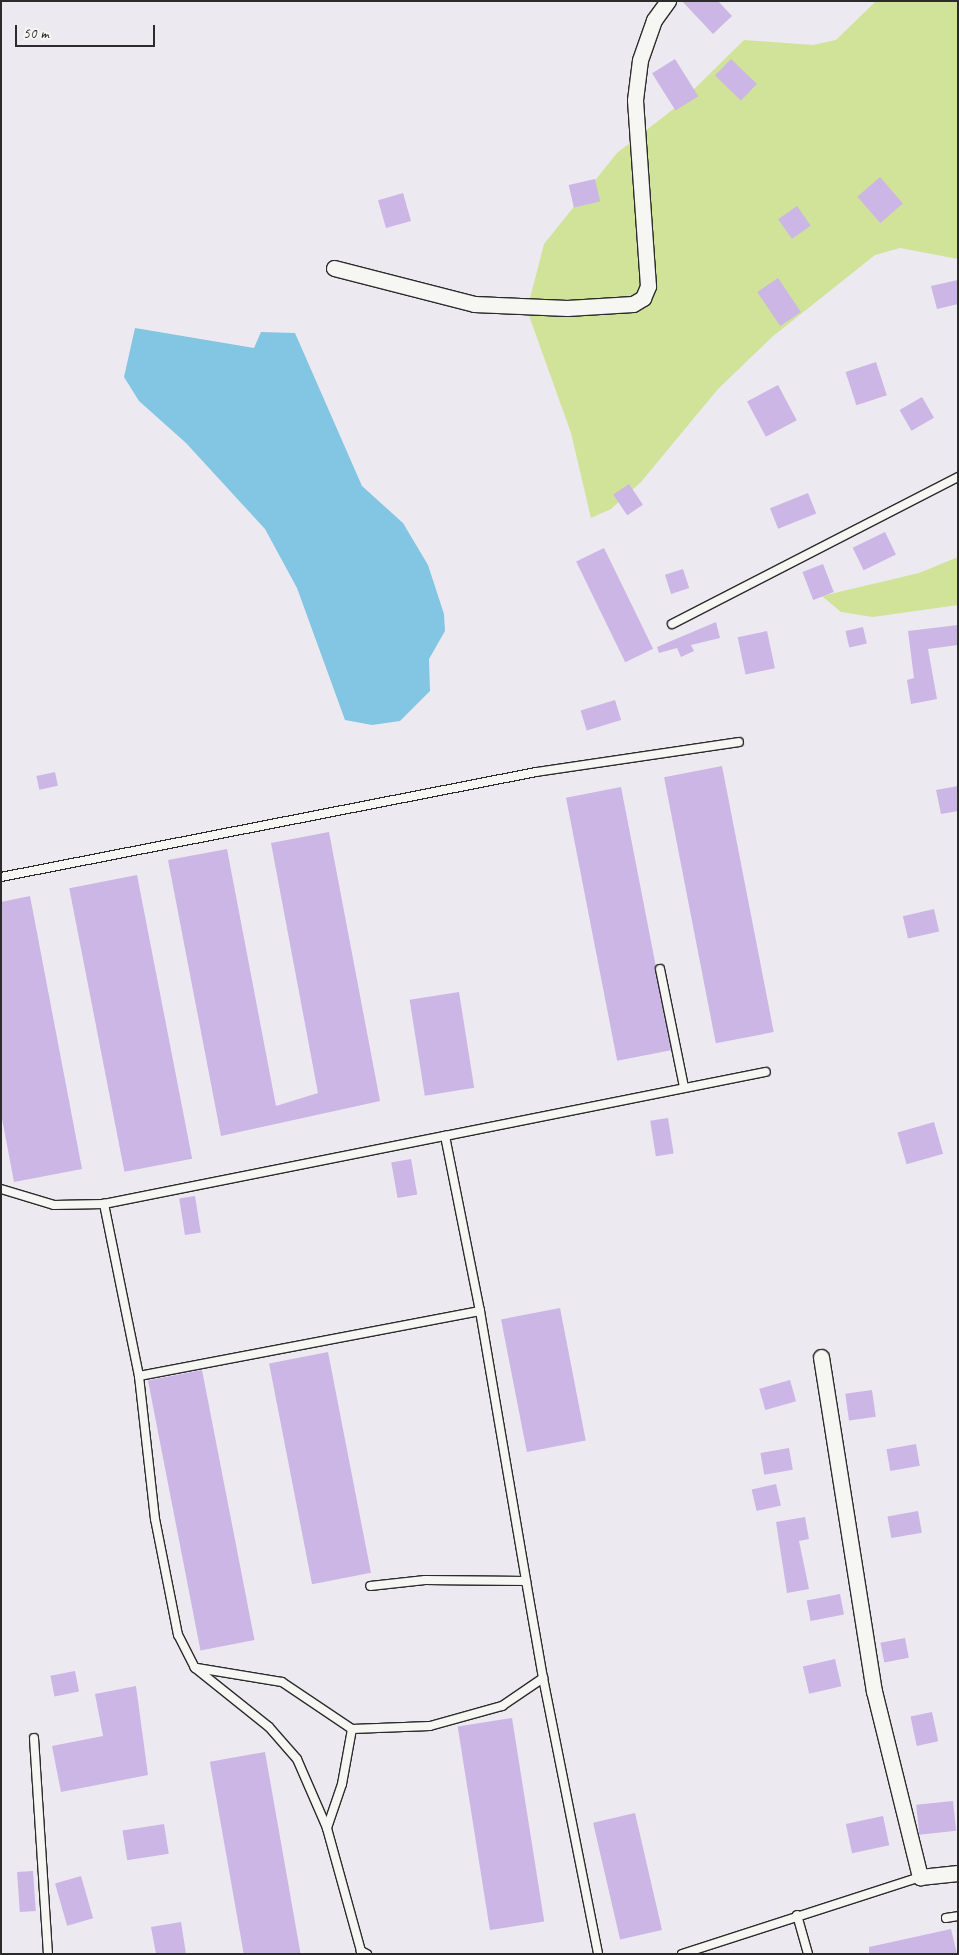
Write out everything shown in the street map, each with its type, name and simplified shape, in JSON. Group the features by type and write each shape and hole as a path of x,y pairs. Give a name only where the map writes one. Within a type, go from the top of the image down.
{"street":[{"path":"334,268 474,304 567,308 633,304 643,298 648,286 636,100 640,60 654,20 668,1"},
{"path":"821,1357 874,1691 920,1877 958,1873"}],"lane":[{"path":"672,624 958,477"},
{"path":"1,877 536,772 740,742"},
{"path":"660,969 684,1087"},
{"path":"1,1189 54,1205 104,1204 766,1072"},
{"path":"446,1136 480,1311 543,1678 598,1954"},
{"path":"104,1204 139,1376 155,1519 178,1635 196,1668 269,1727 297,1759 326,1828 363,1953"},
{"path":"139,1376 480,1311"},
{"path":"370,1586 425,1580 526,1581"},
{"path":"196,1668 282,1682 352,1729 430,1726 502,1706 543,1678"},
{"path":"326,1828 342,1784 352,1729"},
{"path":"34,1738 48,1954"},
{"path":"682,1954 695,1953 797,1914 920,1877"},
{"path":"797,1914 808,1954"},
{"path":"946,1918 958,1916"}],"green space":[{"path":"876,1 958,1 958,259 900,248 875,255 772,337 718,389 641,482 611,509 591,518 571,433 527,310 544,244 617,153 676,107 744,40 813,45 836,40"},
{"path":"958,557 958,605 873,617 841,612 822,596 919,573"}],"water":[{"path":"135,328 254,348 261,332 295,333 362,486 403,523 428,565 444,614 445,631 429,659 430,691 400,721 372,725 345,720 297,588 265,529 186,443 139,401 124,377"}],"building":[{"path":"682,1 718,1 732,16 713,34"},
{"path":"675,59 698,96 675,111 652,73"},
{"path":"731,59 757,84 741,101 715,76"},
{"path":"880,177 903,203 880,223 857,197"},
{"path":"595,179 600,201 574,207 569,185"},
{"path":"403,193 411,221 386,228 378,200"},
{"path":"797,206 811,226 792,239 778,219"},
{"path":"778,278 801,312 780,326 757,292"},
{"path":"958,280 958,304 937,309 931,286"},
{"path":"876,362 887,395 856,405 846,372"},
{"path":"778,385 797,420 766,437 747,401"},
{"path":"922,397 934,418 911,431 899,410"},
{"path":"629,484 643,505 627,515 613,495"},
{"path":"808,493 816,513 778,529 770,508"},
{"path":"885,532 896,554 864,570 853,548"},
{"path":"604,548 653,649 625,662 576,562"},
{"path":"823,564 834,592 813,600 802,572"},
{"path":"683,569 689,588 671,594 665,575"},
{"path":"716,622 720,638 691,645 694,651 681,657 677,648 659,653 657,647"},
{"path":"958,625 958,645 928,649 937,699 911,704 907,680 914,678 908,631"},
{"path":"863,627 867,644 849,648 845,631"},
{"path":"767,631 775,668 746,674 738,637"},
{"path":"615,700 621,720 587,731 581,711"},
{"path":"722,766 774,1032 716,1043 664,777"},
{"path":"55,772 58,786 39,790 36,776"},
{"path":"958,786 958,811 941,814 936,790"},
{"path":"621,787 672,1050 617,1061 566,798"},
{"path":"329,832 380,1101 221,1136 168,860 227,849 276,1106 318,1093 271,843"},
{"path":"137,875 192,1159 124,1172 69,888"},
{"path":"30,896 82,1169 14,1182 1,1113 1,902"},
{"path":"934,909 939,931 908,939 903,916"},
{"path":"459,992 474,1088 425,1096 410,1000"},
{"path":"668,1118 674,1154 656,1156 650,1121"},
{"path":"934,1122 943,1154 907,1164 897,1132"},
{"path":"411,1159 417,1194 398,1198 391,1162"},
{"path":"195,1196 201,1233 185,1235 179,1199"},
{"path":"560,1308 586,1441 527,1452 501,1319"},
{"path":"328,1352 371,1573 312,1584 269,1363"},
{"path":"202,1370 254,1640 200,1650 148,1380"},
{"path":"790,1380 796,1401 765,1410 759,1389"},
{"path":"872,1390 876,1417 849,1420 845,1394"},
{"path":"916,1444 920,1466 890,1471 886,1449"},
{"path":"789,1448 793,1470 764,1475 760,1453"},
{"path":"776,1484 781,1505 757,1511 752,1490"},
{"path":"918,1511 922,1533 891,1538 887,1516"},
{"path":"805,1517 809,1539 799,1541 809,1589 787,1593 776,1522"},
{"path":"840,1594 844,1615 811,1621 807,1600"},
{"path":"905,1638 909,1658 884,1662 880,1643"},
{"path":"835,1659 841,1686 809,1694 803,1666"},
{"path":"75,1671 79,1692 54,1696 50,1676"},
{"path":"136,1686 148,1775 61,1792 52,1746 103,1736 95,1694"},
{"path":"932,1712 938,1741 917,1746 910,1717"},
{"path":"512,1718 544,1921 490,1930 458,1727"},
{"path":"265,1752 301,1954 244,1954 210,1762"},
{"path":"953,1801 956,1831 919,1835 916,1805"},
{"path":"635,1813 662,1930 620,1940 593,1823"},
{"path":"883,1816 889,1845 852,1853 846,1824"},
{"path":"164,1824 169,1854 127,1860 123,1831"},
{"path":"33,1871 36,1911 20,1912 17,1872"},
{"path":"81,1876 93,1918 67,1926 55,1883"},
{"path":"181,1922 186,1954 156,1954 151,1927"},
{"path":"951,1929 957,1954 869,1954 869,1947"}]}
